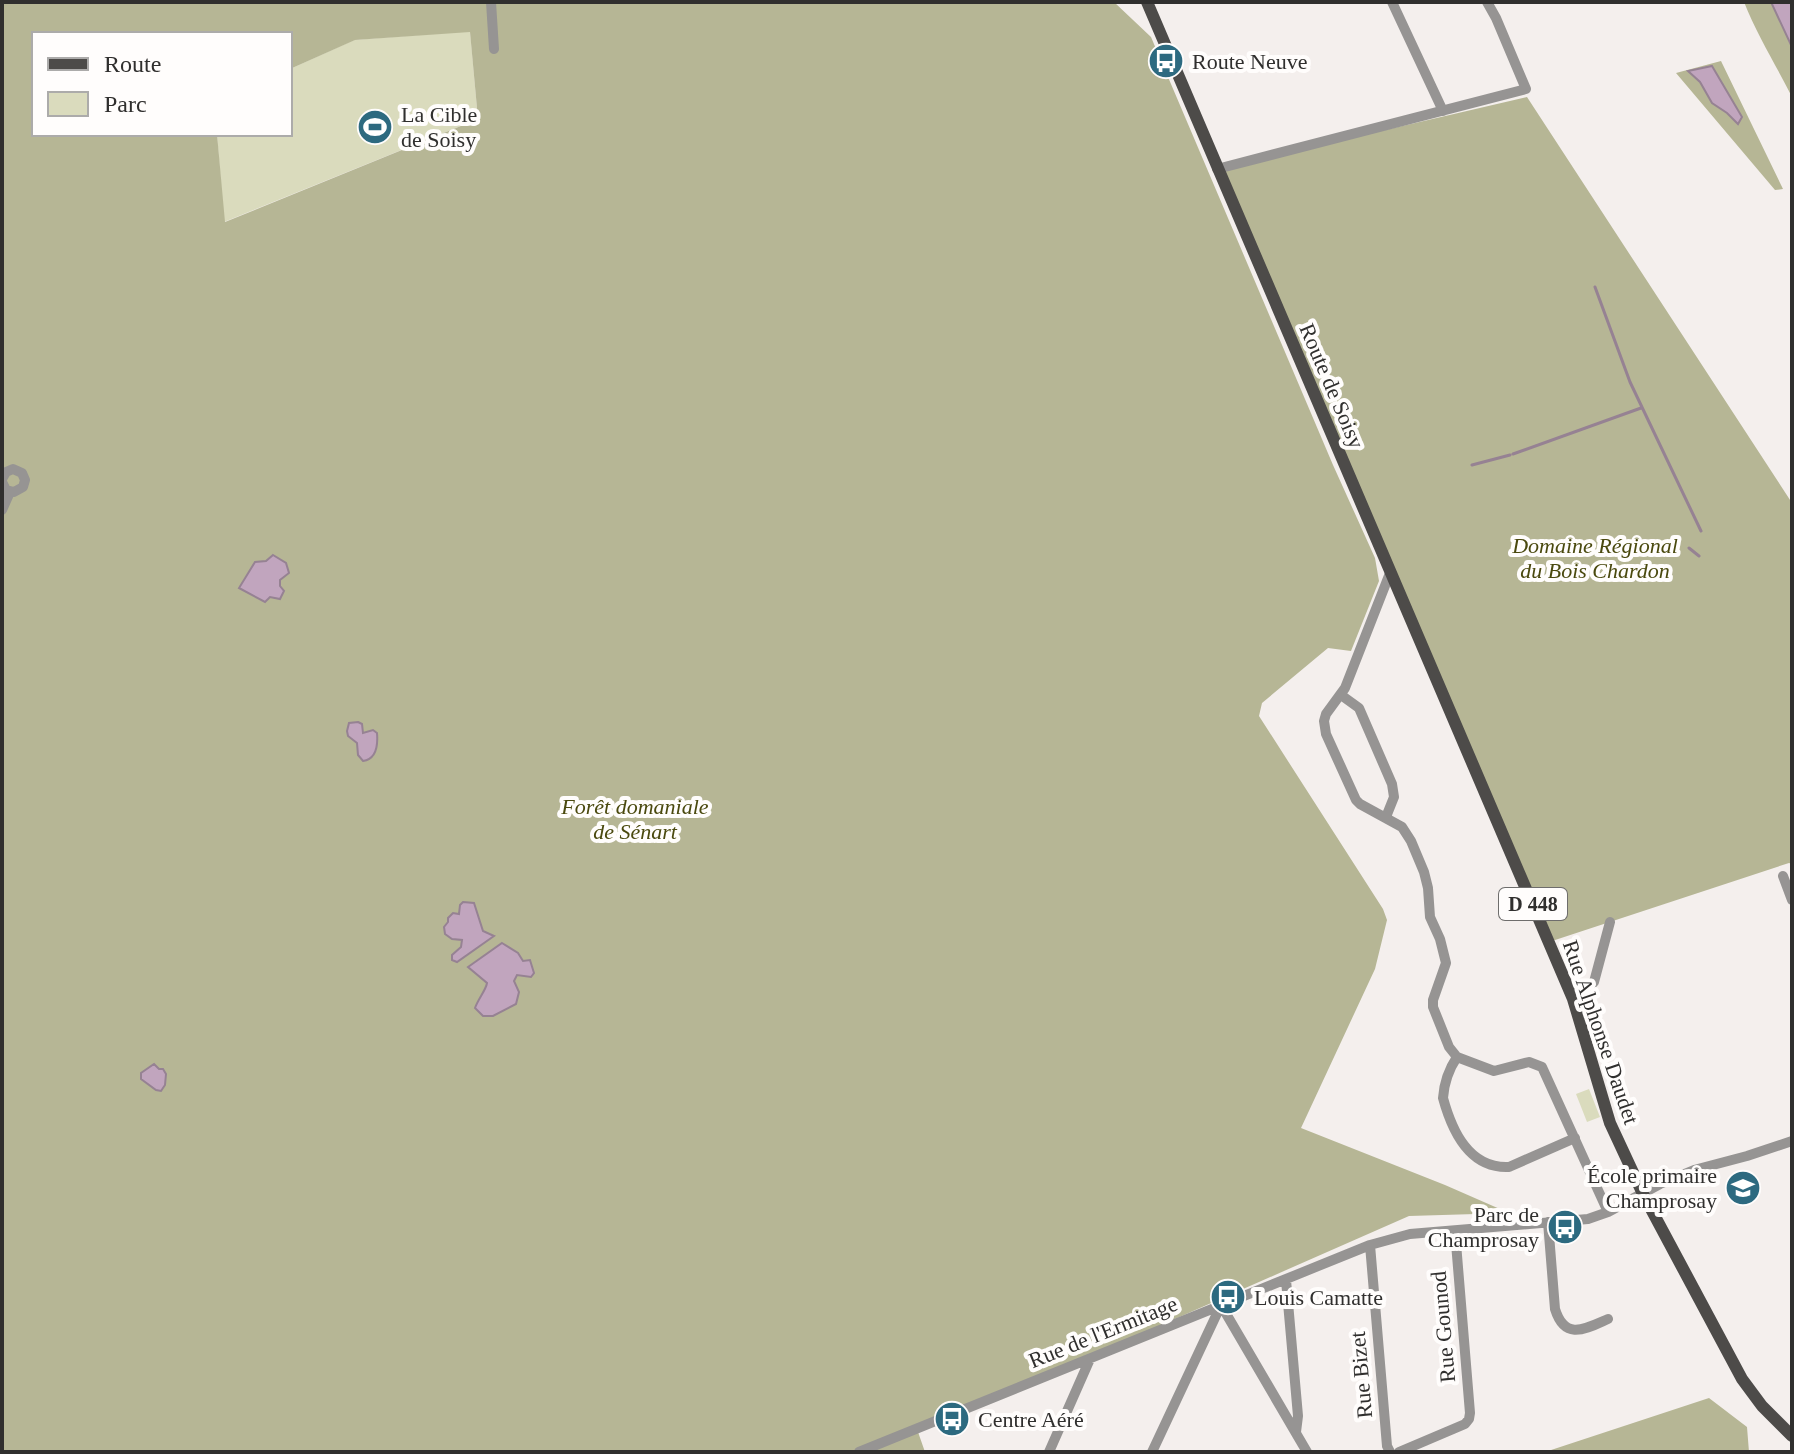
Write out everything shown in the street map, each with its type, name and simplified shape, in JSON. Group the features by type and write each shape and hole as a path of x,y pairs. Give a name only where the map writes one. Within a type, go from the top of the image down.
{"main road":[{"name":"D 448","path":"1147,2 1217,169"},
{"name":"Route de Soisy","path":"1217,169 1410,619"},
{"name":"Rue Alphonse Daudet","path":"1410,619 1573,999 1610,1123 1643,1194 1742,1379 1762,1406 1792,1436"}],"street":[{"path":"491,2 494,49"},
{"path":"1392,2 1443,111"},
{"path":"1217,169 1526,89 1487,2"},
{"path":"16,469 24,476 23,487 18,492 10,492 4,487 2,477 8,470 16,469"},
{"path":"2,510 10,492"},
{"path":"1390,573 1341,695 1326,714 1324,727 1356,800 1402,827 1408,834 1427,881 1430,917 1446,963 1433,1007 1449,1047 1457,1057 1494,1071 1529,1062 1542,1067 1608,1212"},
{"path":"1341,695 1359,708 1392,784 1394,797 1386,817"},
{"path":"1783,876 1792,900"},
{"path":"1573,999 1594,982 1610,922"},
{"path":"1457,1057 1443,1090 1443,1098 1464,1146 1477,1159 1509,1167 1575,1138"},
{"name":"Rue de l'Ermitage","path":"859,1452 1370,1245 1410,1234 1588,1219 1694,1170 1792,1141"},
{"path":"1548,1222 1558,1320 1562,1325 1580,1330 1608,1319"},
{"name":"Rue Gounod","path":"1399,1452 1465,1424 1469,1419 1455,1231"},
{"name":"Rue Bizet","path":"1370,1245 1387,1446 1390,1452"},
{"path":"1286,1280 1298,1416 1296,1432"},
{"path":"1221,1305 1307,1452"},
{"path":"1152,1452 1221,1305"},
{"path":"1052,1451 1090,1359"}],"green space":[{"name":"Forêt domaniale de Sénart","path":"2,2 1114,2 1151,37 1375,558 1379,581 1351,651 1328,648 1262,703 1259,716 1383,909 1387,920 1375,969 1301,1128 1509,1213 1409,1216 918,1432 925,1452 2,1452"},
{"path":"1744,2 1771,2 1792,47 1792,97 1761,38"},
{"name":"La Cible de Soisy","path":"470,31 478,119 224,222 217,136 292,136 292,68 354,40"},
{"path":"1721,61 1783,189 1775,190 1676,73"},
{"name":"Domaine Régional du Bois Chardon","path":"1527,97 1792,503 1792,864 1549,942 1217,169"},
{"path":"1589,1089 1600,1117 1587,1122 1576,1094"},
{"path":"1709,1398 1747,1427 1749,1452 1545,1452"}],"shaded area":[{"path":"1771,2 1792,2 1792,47"},
{"path":"1712,66 1742,117 1738,124 1712,103 1700,82 1688,71"},
{"path":"273,555 286,563 289,573 280,580 284,591 280,599 270,597 265,602 239,588 255,562 266,561"},
{"path":"349,723 362,724 363,733 373,730 377,733 374,754 363,761 358,755 357,743 348,736 347,731"},
{"path":"463,902 474,903 483,931 494,936 457,962 452,960 452,955 461,947 462,940 445,934 444,927 453,913 459,914"},
{"path":"502,943 518,953 523,961 530,960 534,973 531,977 517,975 514,981 519,992 516,1004 493,1016 483,1016 475,1008 487,983 468,967"},
{"path":"154,1064 166,1074 161,1091 141,1079 141,1073"}],"waterway":[{"path":"1595,287 1630,382 1701,531"},
{"path":"1513,454 1641,408"},
{"path":"1472,465 1510,455"},
{"path":"1689,548 1699,556"}],"place":[{"name":"Route Neuve","path":"1166,61"},
{"name":"La Cible de Soisy","path":"375,127"},
{"name":"École primaire Champrosay","path":"1743,1188"},
{"name":"Parc de Champrosay","path":"1565,1227"},
{"name":"Louis Camatte","path":"1228,1297"},
{"name":"Centre Aéré","path":"952,1419"}]}
